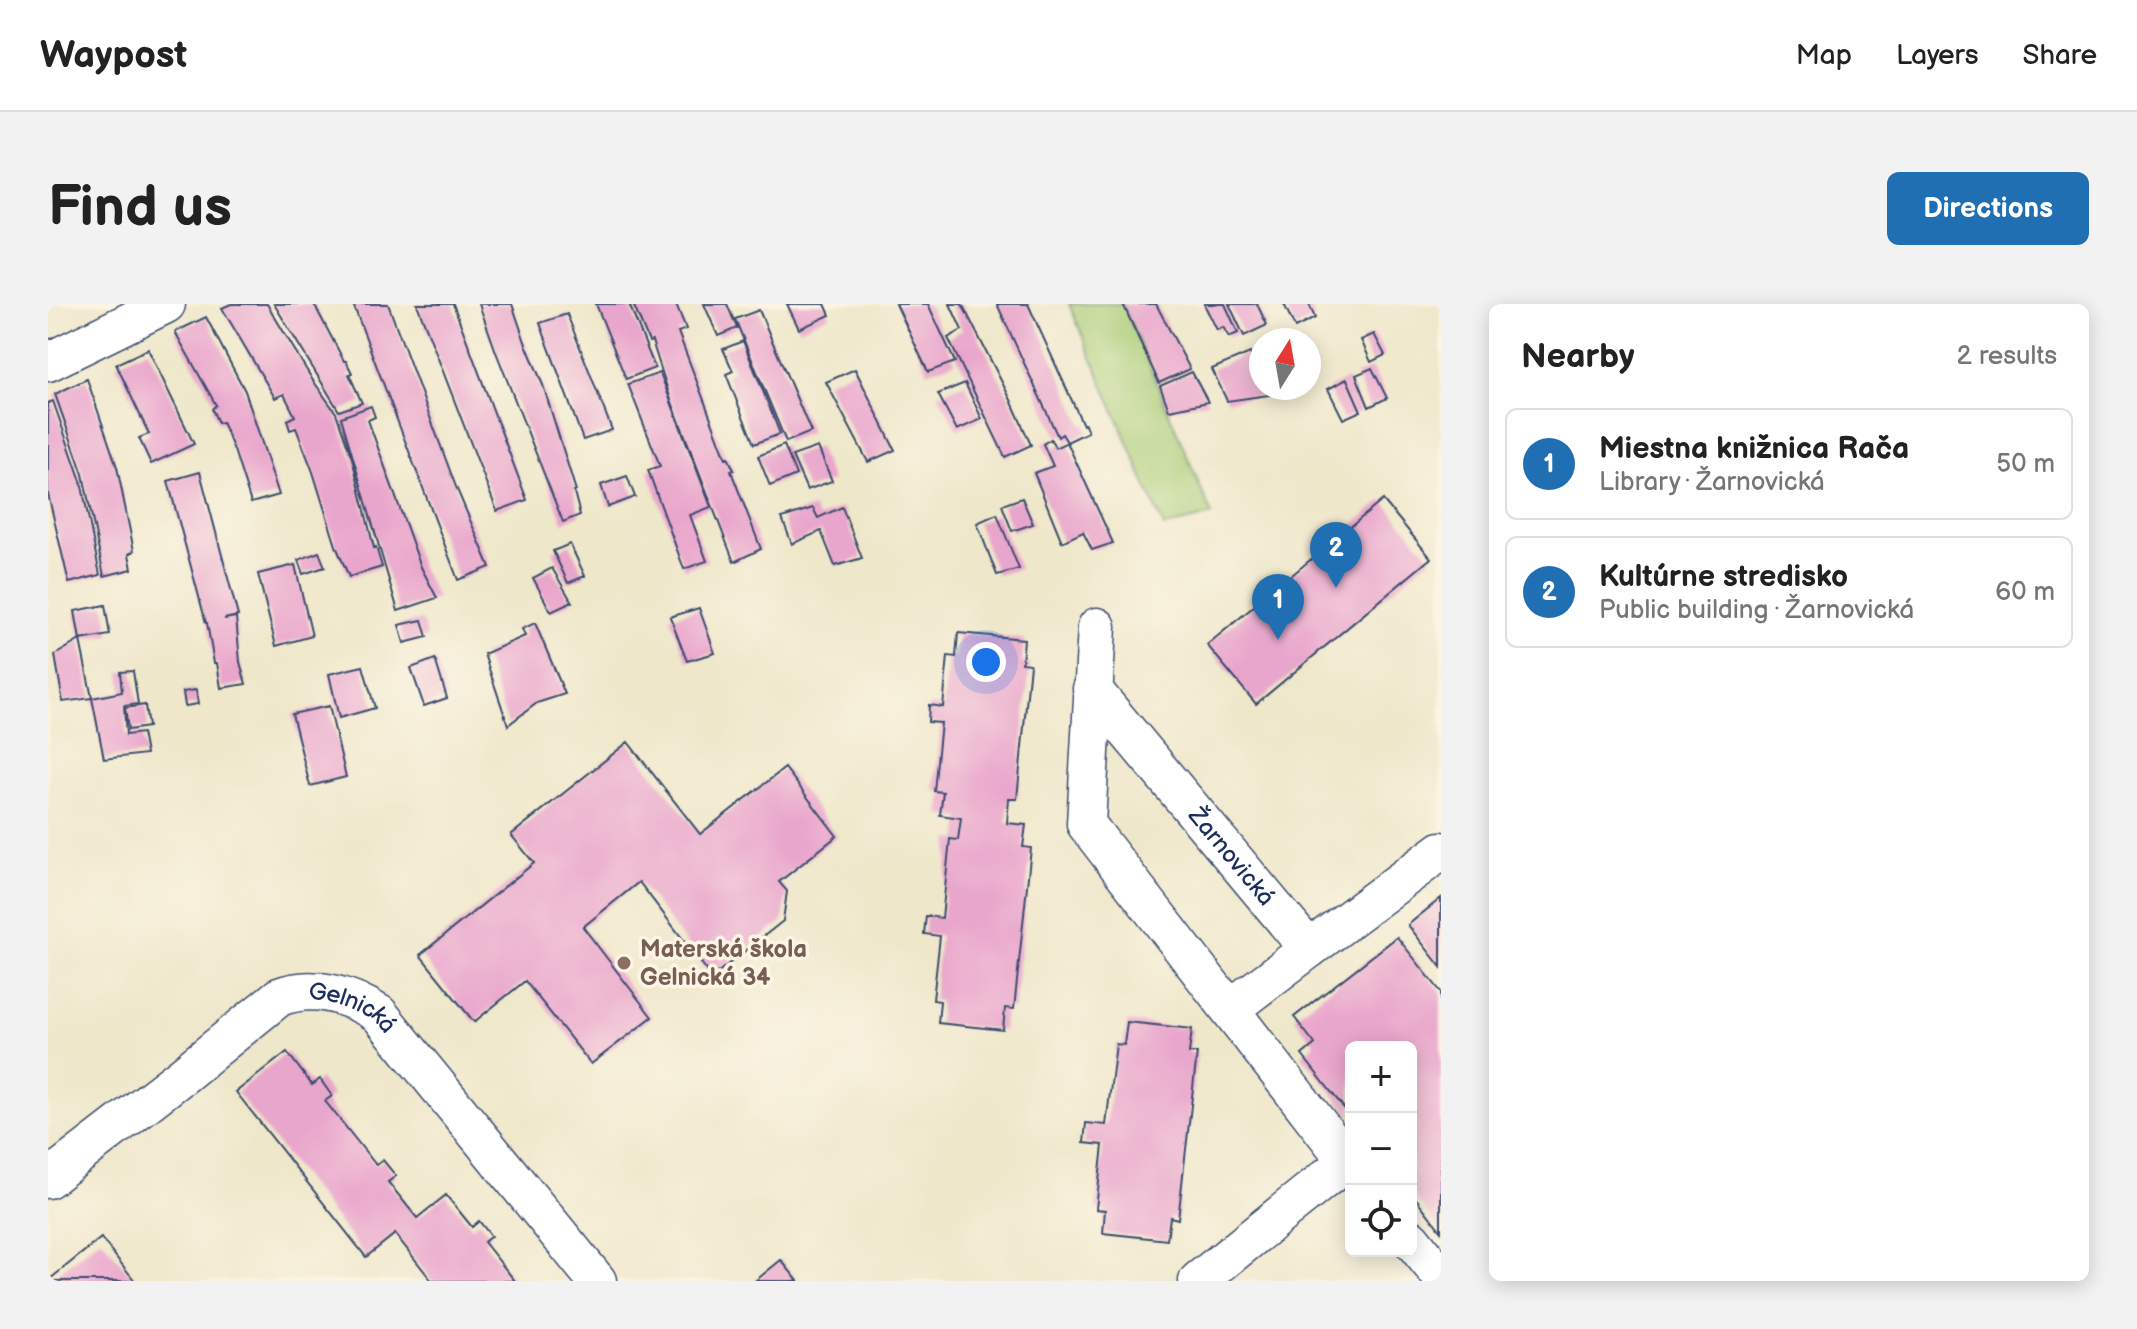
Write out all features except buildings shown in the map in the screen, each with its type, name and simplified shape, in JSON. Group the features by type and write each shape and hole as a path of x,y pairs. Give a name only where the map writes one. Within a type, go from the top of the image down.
{"street":[{"path":"48,362 166,304"},
{"path":"1097,627 1086,824 1345,1158"},
{"name":"Žarnovická","path":"1092,689 1309,949"},
{"path":"1230,1009 1441,851"},
{"name":"Gelnická","path":"48,1179 279,997 293,992 319,991 343,996 379,1014 597,1281"},
{"path":"1198,1281 1345,1166"},
{"path":"1417,1246 1441,1276"}],"green space":[{"path":"1069,304 1123,304 1212,515 1164,527"}],"place":[{"name":"Kultúrne stredisko","path":"1336,588"},
{"name":"Miestna knižnica Rača","path":"1278,640"},
{"name":"Materská škola Gelnická 34","path":"624,963"}]}
